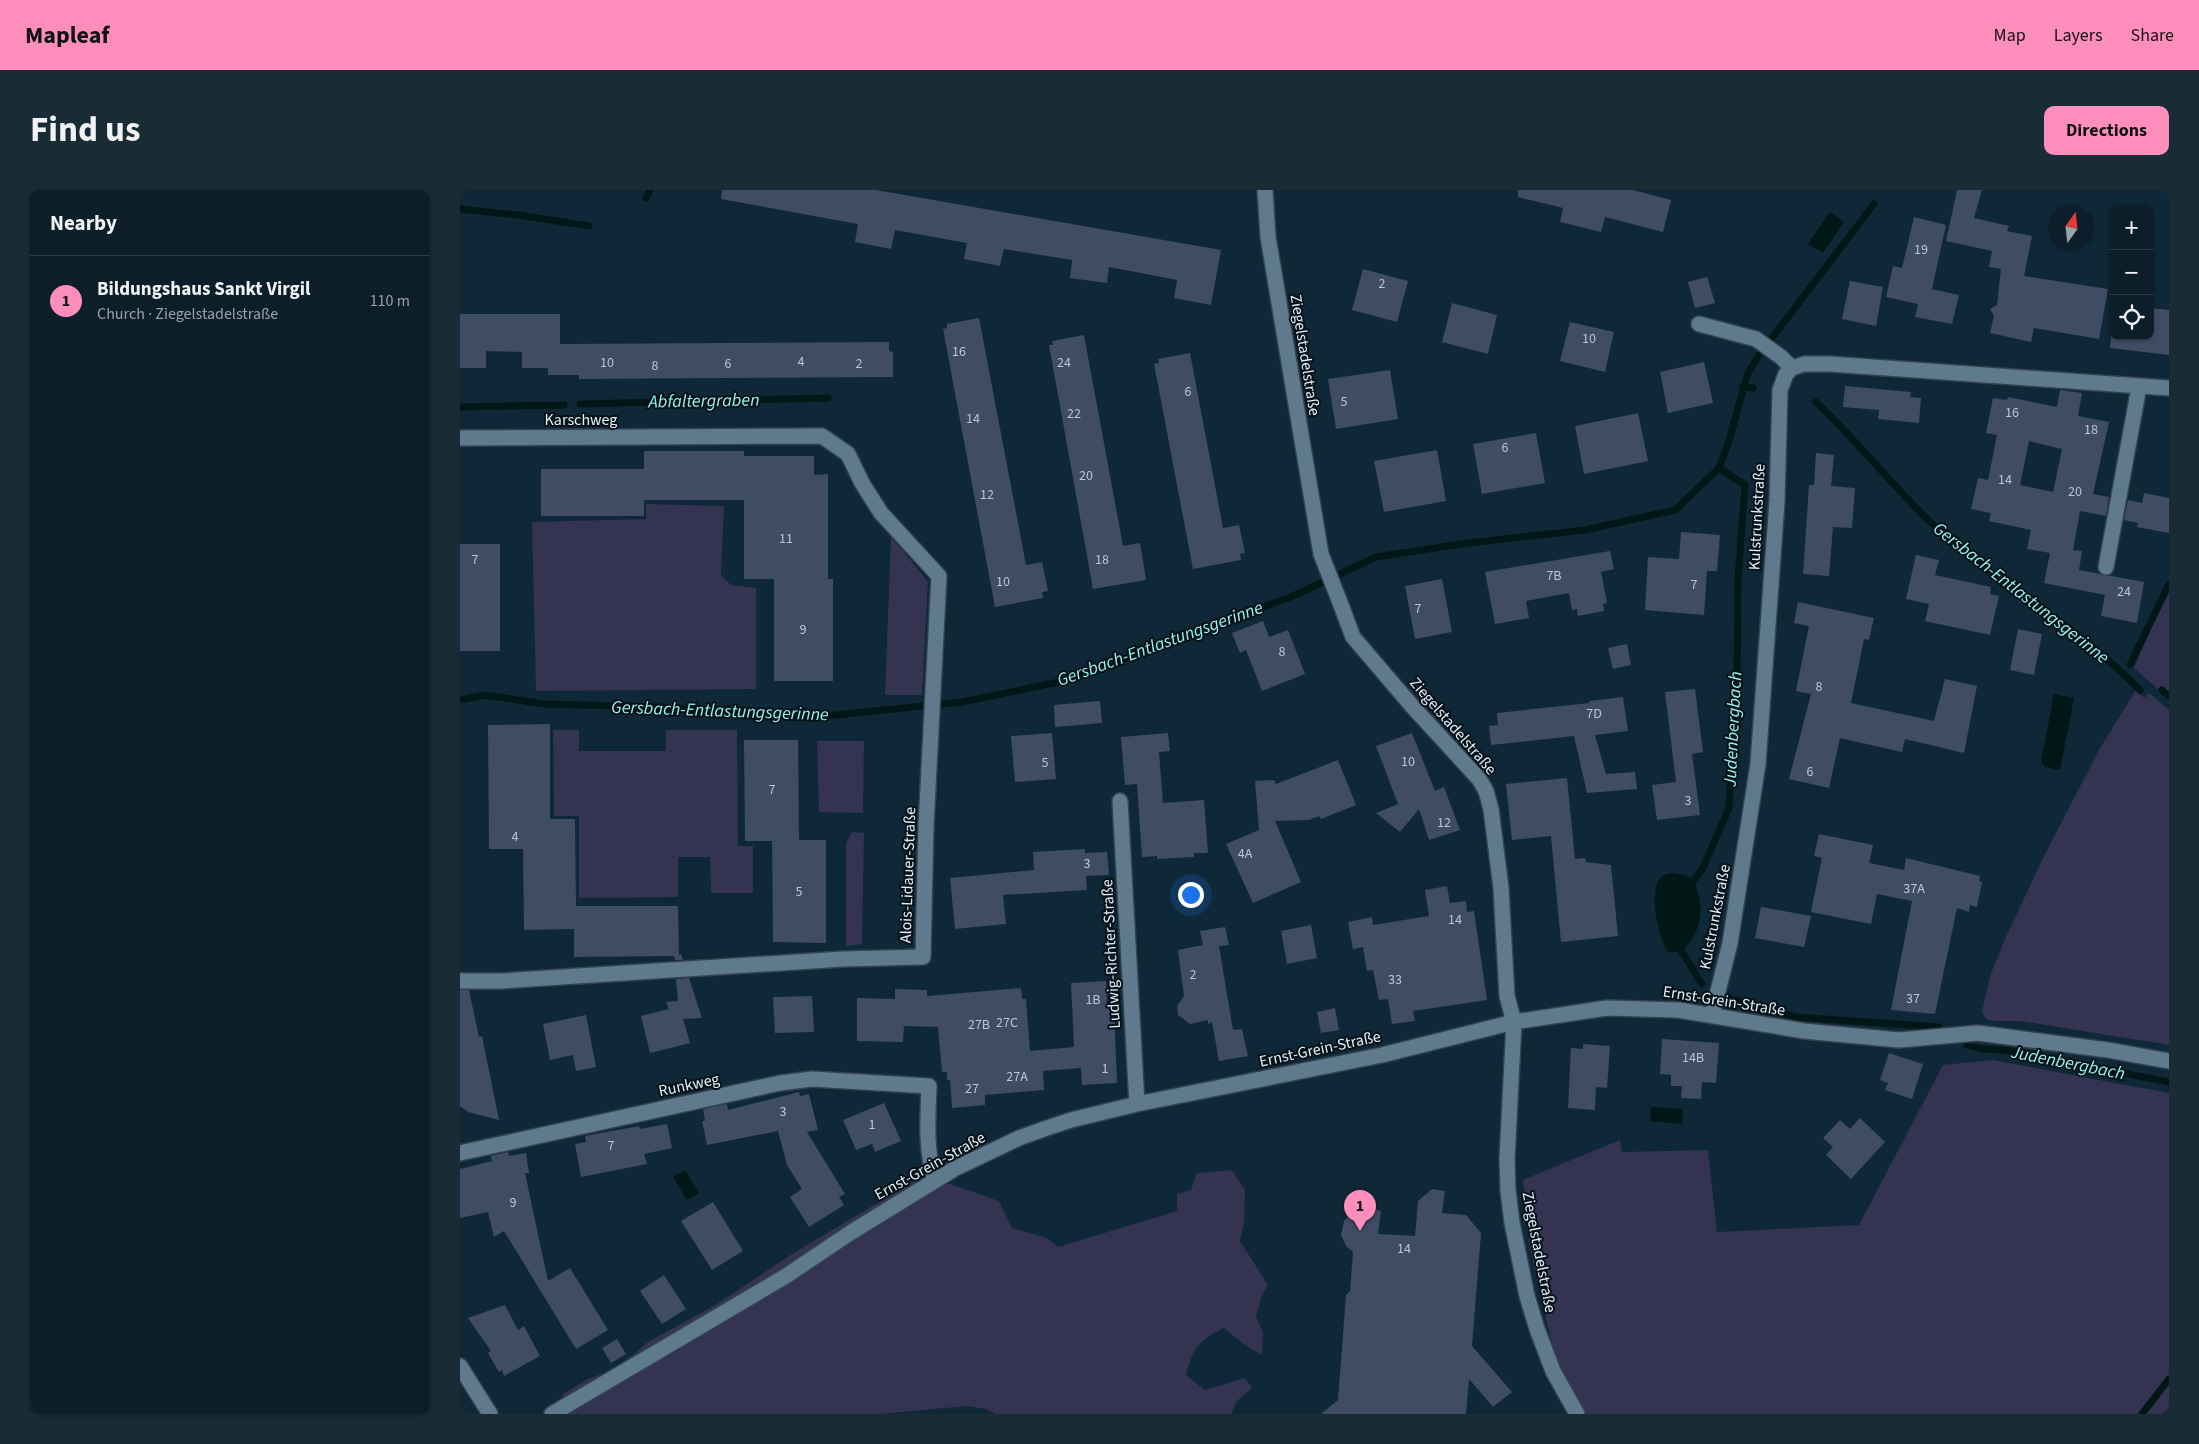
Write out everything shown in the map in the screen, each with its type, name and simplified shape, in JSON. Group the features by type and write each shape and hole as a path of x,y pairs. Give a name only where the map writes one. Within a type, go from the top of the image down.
{"street":[{"name":"Ziegelstadelstraße","path":"1265,190 1268,237 1321,554 1353,637 1412,706 1480,779 1486,791 1491,809 1501,888 1507,996 1514,1022 1507,1158 1508,1191 1512,1223 1527,1296 1537,1329 1553,1371 1578,1414"},
{"path":"1699,324 1756,339 1792,368 1804,364 1830,364 2169,388"},
{"name":"Kulstrunkstraße","path":"1712,1015 1730,943 1758,764 1777,502 1779,402 1782,382 1792,368"},
{"path":"2106,567 2139,387"},
{"name":"Karschweg","path":"460,438 822,436"},
{"name":"Alois-Lidauer-Straße","path":"460,981 501,981 843,959 923,957 926,826 940,576 881,513 862,483 848,454 822,436"},
{"name":"Ludwig-Richter-Straße","path":"1120,801 1137,1104"},
{"name":"Ernst-Grein-Straße","path":"552,1414 786,1276 935,1180 1028,1135 1071,1120 1137,1104 1382,1054 1477,1033 1514,1022 1607,1008 1656,1008 1712,1015 1804,1031 1899,1040 1978,1033 2108,1050 2169,1061"},
{"name":"Runkweg","path":"460,1153 780,1084 812,1079 929,1086 928,1152 935,1180"},
{"path":"460,1366 490,1414"}],"shaded area":[{"path":"1830,212 1844,222 1823,253 1808,244"},
{"path":"646,504 724,506 721,575 731,585 756,588 756,689 536,691 532,522 646,519"},
{"path":"891,536 928,582 922,695 885,695"},
{"path":"2169,584 2169,699 2134,668"},
{"path":"2136,690 2144,698 2149,693 2169,710 2169,1045 2021,1021 1994,1021 1986,1019 1982,1012 1990,976 2005,939 2043,858 2099,750"},
{"path":"2054,694 2074,698 2060,770 2045,767 2041,762"},
{"path":"553,730 579,730 579,751 666,751 666,730 737,730 738,846 753,846 753,893 711,893 710,857 678,857 678,897 579,898 579,816 554,816"},
{"path":"817,741 864,741 863,813 819,812"},
{"path":"852,832 864,833 862,944 846,946 846,843"},
{"path":"1672,873 1685,875 1694,880 1700,901 1701,910 1698,927 1689,944 1682,952 1668,952 1664,946 1656,914 1655,892 1657,883 1662,876"},
{"path":"1992,1060 2169,1093 2169,1414 1580,1414 1571,1400 1552,1344 1530,1248 1523,1180 1620,1140 1622,1152 1708,1150 1717,1232 1859,1225 1943,1065"},
{"path":"1651,1107 1683,1109 1682,1124 1650,1121"},
{"path":"685,1170 699,1193 687,1200 673,1177"},
{"path":"1232,1170 1245,1190 1244,1222 1240,1241 1268,1285 1262,1295 1256,1317 1263,1332 1262,1355 1245,1345 1224,1328 1198,1346 1191,1358 1186,1375 1205,1390 1245,1378 1252,1388 1237,1401 1231,1414 995,1414 987,1409 967,1406 880,1414 556,1414 563,1394 586,1380 617,1368 648,1342 717,1304 789,1256 919,1178 950,1184 999,1201 1012,1228 1047,1238 1058,1247 1177,1211 1177,1194 1191,1190 1197,1173"}],"building":[{"path":"722,190 876,190 1221,250 1211,305 1174,298 1177,280 1109,267 1107,283 1070,278 1072,260 1004,249 1000,266 964,259 967,243 895,230 891,249 855,242 858,224 721,199"},
{"path":"1518,190 1633,190 1671,200 1663,232 1605,217 1601,232 1560,222 1563,208 1518,197"},
{"path":"1957,190 1982,190 1974,218 2009,226 2007,231 2032,236 2024,276 2108,289 2099,339 2034,328 2031,342 1990,333 1994,316 1990,309 1997,305 2001,269 1989,267 1992,251 1946,241"},
{"path":"1914,217 1946,225 1932,289 1959,295 1952,324 1915,317 1918,304 1886,297 1893,266 1902,268"},
{"path":"1363,269 1408,281 1397,322 1352,310"},
{"path":"1707,277 1715,303 1695,308 1688,282"},
{"path":"1850,281 1883,287 1876,326 1842,319"},
{"path":"1452,303 1497,315 1488,354 1442,342"},
{"path":"2154,308 2169,310 2169,355 2110,348 2111,340 2154,340"},
{"path":"460,314 560,314 560,344 889,342 889,351 893,352 893,377 579,379 579,375 548,375 548,368 522,368 522,352 486,351 486,368 460,368"},
{"path":"979,318 1026,565 1042,562 1048,591 1042,592 1043,598 995,607 943,329 947,328 947,324"},
{"path":"1570,322 1614,332 1605,372 1560,361"},
{"path":"1084,335 1123,546 1140,543 1146,580 1093,589 1049,345 1053,345 1052,341"},
{"path":"1190,353 1223,528 1239,525 1245,553 1240,554 1241,560 1193,569 1154,364 1159,363 1158,359"},
{"path":"1704,362 1713,403 1668,413 1660,372"},
{"path":"1390,370 1398,419 1336,429 1328,379"},
{"path":"1845,386 1911,392 1910,397 1921,398 1919,423 1878,419 1879,410 1843,407"},
{"path":"2060,390 2082,393 2078,416 2109,422 2093,494 2109,497 2106,516 2080,511 2073,550 2082,551 2079,570 2144,582 2137,623 2101,616 2105,595 2044,583 2050,553 2027,549 2031,530 1989,521 1991,513 1971,509 1978,478 1988,480 1997,435 1986,433 1993,398 2007,400 2008,397 2057,407","holes":["2029,441 2062,449 2053,492 2020,485"]},
{"path":"1638,413 1648,461 1584,474 1575,426"},
{"path":"1536,433 1545,483 1482,494 1473,444"},
{"path":"1437,450 1446,501 1384,512 1374,461"},
{"path":"644,451 744,451 744,456 814,456 814,475 828,474 828,579 833,579 833,681 774,681 774,579 744,579 744,500 644,500 644,516 541,516 541,469 644,469"},
{"path":"1816,453 1834,455 1831,486 1855,488 1852,528 1833,527 1829,576 1803,574 1809,485 1814,485"},
{"path":"2144,493 2169,498 2169,533 2137,527 2138,523 2124,520 2128,500 2142,503"},
{"path":"1681,532 1720,535 1717,571 1707,571 1704,615 1645,610 1648,557 1679,559"},
{"path":"460,544 500,544 500,651 460,651"},
{"path":"1610,551 1614,569 1601,572 1607,603 1603,604 1604,611 1578,616 1577,609 1572,610 1569,593 1526,601 1529,618 1495,624 1485,572"},
{"path":"1916,555 1939,560 1935,575 1991,587 1990,594 1999,596 1990,635 1925,621 1929,604 1906,599"},
{"path":"1442,579 1452,632 1415,639 1405,586"},
{"path":"1798,602 1874,618 1869,640 1864,639 1851,703 1934,721 1945,679 1977,686 1964,753 1905,739 1902,752 1840,738 1829,788 1789,779 1811,694 1796,691 1809,626 1794,623"},
{"path":"1263,621 1269,637 1288,630 1305,674 1262,691 1246,650 1240,653 1232,633"},
{"path":"2018,629 2042,634 2034,675 2010,670"},
{"path":"1627,644 1631,665 1613,669 1608,648"},
{"path":"1695,689 1703,752 1692,754 1700,815 1657,820 1652,785 1676,782 1665,692"},
{"path":"1623,697 1628,731 1595,735 1606,774 1635,772 1637,789 1587,793 1574,736 1491,745 1489,726 1498,725 1497,713 1590,703 1589,701"},
{"path":"1100,701 1102,723 1055,727 1054,705"},
{"path":"550,724 550,819 575,819 576,906 678,906 679,955 681,954 683,960 675,960 674,956 574,957 574,929 524,930 523,849 489,849 488,725"},
{"path":"1052,733 1056,779 1015,782 1011,736"},
{"path":"1168,733 1170,751 1159,752 1163,803 1204,800 1208,853 1194,853 1194,857 1157,859 1157,856 1142,857 1137,784 1125,785 1121,737"},
{"path":"1412,733 1435,791 1444,787 1460,830 1429,840 1419,809 1400,832 1376,813 1398,804 1376,746"},
{"path":"744,740 798,740 799,840 826,840 826,943 773,942 772,841 745,841"},
{"path":"1338,760 1356,805 1321,819 1319,816 1309,820 1275,821 1301,882 1253,903 1226,844 1259,830 1255,781 1274,780 1276,784"},
{"path":"1567,778 1575,859 1585,858 1586,862 1611,865 1618,936 1561,942 1551,836 1512,840 1506,784"},
{"path":"1819,834 1873,845 1869,863 1904,870 1906,858 1980,876 1979,881 1982,882 1977,907 1970,905 1969,912 1957,908 1935,1014 1891,1010 1912,901 1877,894 1871,924 1811,912 1822,858 1814,856"},
{"path":"1085,849 1085,853 1107,852 1109,875 1086,876 1087,890 1003,895 1006,924 955,929 950,878 1034,870 1033,852"},
{"path":"1447,886 1450,903 1466,901 1467,912 1474,911 1487,1000 1413,1011 1415,1021 1392,1024 1388,999 1379,1000 1373,970 1367,971 1363,947 1353,949 1348,922 1372,917 1373,925 1429,916 1425,890"},
{"path":"1761,907 1811,916 1804,947 1755,938"},
{"path":"1311,925 1317,958 1287,964 1281,931"},
{"path":"1225,927 1229,945 1219,946 1233,1030 1242,1029 1248,1056 1219,1061 1212,1022 1208,1024 1208,1020 1190,1024 1178,1015 1177,1006 1184,996 1178,950 1203,945 1200,931"},
{"path":"689,978 702,1018 683,1019 690,1043 650,1053 641,1016 669,1009 666,1002 678,1001 676,979"},
{"path":"1106,981 1107,1007 1114,1007 1117,1083 1082,1085 1081,1068 1043,1071 1044,1090 985,1095 985,1105 952,1108 950,1080 947,1080 947,1072 942,1072 938,1027 904,1026 903,1042 857,1041 857,998 895,999 895,989 927,990 927,996 1021,988 1022,999 1026,999 1030,1051 1074,1047 1071,983"},
{"path":"460,990 469,990 479,1037 482,1036 499,1120 468,1112 460,1106"},
{"path":"812,996 814,1032 775,1033 773,997"},
{"path":"1335,1008 1339,1030 1321,1033 1317,1012"},
{"path":"586,1015 596,1067 576,1071 573,1055 550,1060 543,1024"},
{"path":"1662,1039 1719,1043 1716,1083 1702,1082 1701,1099 1681,1098 1682,1086 1671,1086 1671,1075 1660,1074"},
{"path":"1583,1044 1610,1046 1607,1088 1596,1087 1595,1110 1568,1108 1571,1048 1583,1049"},
{"path":"1889,1053 1923,1064 1912,1099 1885,1090 1888,1083 1880,1080"},
{"path":"799,1092 800,1096 809,1094 818,1130 807,1132 845,1194 839,1197 844,1205 809,1227 790,1197 802,1189 787,1165 778,1131 707,1145 702,1121 705,1121 703,1109 727,1104 728,1110"},
{"path":"884,1103 901,1141 875,1152 872,1144 856,1150 843,1120"},
{"path":"1860,1118 1885,1142 1851,1179 1826,1155 1833,1147 1823,1138 1840,1120 1850,1129"},
{"path":"667,1124 672,1148 644,1154 647,1164 581,1177 575,1144 586,1142 585,1136 639,1126 640,1129"},
{"path":"508,1152 509,1156 526,1153 529,1173 525,1173 548,1281 570,1268 608,1330 576,1349 504,1231 494,1237 488,1212 460,1218 460,1169 492,1161 491,1156"},
{"path":"1432,1189 1445,1191 1442,1213 1466,1215 1481,1233 1472,1346 1512,1392 1493,1407 1469,1379 1466,1414 1321,1414 1338,1400 1346,1295 1350,1291 1353,1252 1346,1246 1341,1235 1344,1221 1354,1210 1370,1208 1381,1211 1378,1234 1415,1236 1418,1201"},
{"path":"713,1202 743,1251 712,1270 681,1221"},
{"path":"664,1275 686,1309 662,1324 640,1291"},
{"path":"505,1305 518,1330 524,1326 540,1356 504,1376 502,1370 499,1372 488,1353 491,1351 468,1318"},
{"path":"617,1339 626,1354 611,1363 602,1348"}],"waterway":[{"name":"Abfaltergraben","path":"646,198 650,190"},
{"name":"Gersbach-Entlastungsgerinne","path":"460,700 485,695 544,704 657,707 816,717 962,702 1064,681 1293,596 1376,557 1468,543 1585,530 1675,510 1719,468 1729,441 1747,375 1759,355 1874,204"},
{"name":"Abfaltergraben","path":"460,209 518,215 589,226"},
{"name":"Gersbach-Entlastungsgerinne","path":"1743,387 1753,388"},
{"name":"Abfaltergraben","path":"580,404 828,398"},
{"name":"Gersbach-Entlastungsgerinne","path":"1816,402 1853,439 1906,498 1943,534 1985,568 2098,652 2140,690"},
{"name":"Abfaltergraben","path":"460,407 564,405"},
{"name":"Judenbergbach","path":"1689,887 1703,868 1729,808 1737,689 1738,580 1745,485 1719,468"},
{"name":"Gersbach-Entlastungsgerinne","path":"2130,665 2169,584"},
{"name":"Gersbach-Entlastungsgerinne","path":"2162,690 2169,696"},
{"name":"Judenbergbach","path":"1680,943 1682,952 1702,984"},
{"name":"Judenbergbach","path":"1728,998 1796,1017 1939,1027"},
{"name":"Judenbergbach","path":"1967,1045 1981,1049 2005,1050 2169,1082"},
{"path":"2142,1414 2169,1379"}],"place":[{"name":"Bildungshaus Sankt Virgil","path":"1360,1231"}]}
